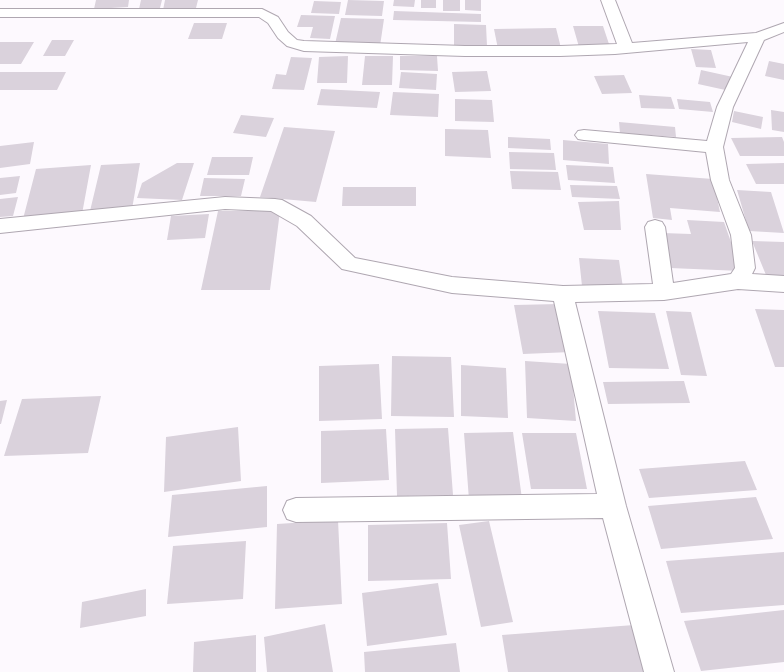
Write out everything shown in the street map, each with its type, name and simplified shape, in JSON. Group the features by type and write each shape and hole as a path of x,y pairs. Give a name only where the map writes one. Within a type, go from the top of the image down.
{"street":[{"path":"608,0 626,47"},
{"path":"0,13 262,14 273,20 283,35 292,43 304,46 465,51 560,51 758,38 784,27"},
{"path":"738,281 745,268 741,235 720,180 714,147 725,107 758,38"},
{"path":"584,135 714,147"},
{"path":"0,226 225,203 275,205 304,221 349,264 452,285 563,294 664,292 738,281 784,284"},
{"path":"655,227 664,292"},
{"path":"563,294 613,506 658,672"},
{"path":"296,510 613,506"}],"building":[{"path":"96,0 129,0 128,7 94,9"},
{"path":"141,0 162,0 160,8 139,9"},
{"path":"165,0 198,0 196,8 163,10"},
{"path":"348,0 384,1 382,16 345,15"},
{"path":"394,0 415,0 414,7 393,6"},
{"path":"421,0 436,0 436,8 421,8"},
{"path":"443,0 460,0 460,11 443,11"},
{"path":"465,0 481,0 481,11 465,10"},
{"path":"314,1 341,2 339,14 311,13"},
{"path":"394,11 481,14 481,22 393,20"},
{"path":"301,15 335,16 330,39 310,38 313,27 297,27"},
{"path":"341,18 384,19 380,46 335,44"},
{"path":"194,23 227,23 222,39 188,39"},
{"path":"454,24 486,25 487,46 454,45"},
{"path":"573,26 603,26 610,47 579,47"},
{"path":"556,28 561,48 498,49 494,29"},
{"path":"52,40 74,40 65,56 43,56"},
{"path":"0,42 34,42 21,64 0,64"},
{"path":"691,49 711,50 716,68 696,67"},
{"path":"348,56 347,83 317,83 319,57"},
{"path":"365,56 393,56 392,85 362,85"},
{"path":"400,56 437,56 438,71 400,70"},
{"path":"291,57 312,58 304,90 272,89 276,74 286,75"},
{"path":"769,61 784,64 784,80 765,76"},
{"path":"701,70 733,77 730,91 698,84"},
{"path":"487,71 491,91 455,92 452,72"},
{"path":"0,72 66,72 57,90 0,90"},
{"path":"401,72 437,74 436,90 399,88"},
{"path":"624,75 632,93 602,94 594,76"},
{"path":"321,89 380,92 377,108 317,105"},
{"path":"393,92 439,94 438,117 390,115"},
{"path":"639,95 671,97 675,109 641,108"},
{"path":"455,99 492,100 494,122 455,121"},
{"path":"677,99 710,102 713,112 679,109"},
{"path":"771,110 784,112 784,132 772,130"},
{"path":"734,111 763,117 761,129 732,122"},
{"path":"241,115 274,118 266,137 233,133"},
{"path":"619,122 675,127 676,137 620,133"},
{"path":"284,127 335,131 316,202 260,197"},
{"path":"445,129 488,130 491,158 445,156"},
{"path":"508,137 550,139 551,150 508,148"},
{"path":"782,137 784,142 784,156 740,156 731,138"},
{"path":"563,140 608,144 609,164 563,160"},
{"path":"34,142 30,164 0,168 0,146"},
{"path":"509,152 554,153 556,170 510,169"},
{"path":"212,157 253,157 249,175 207,175"},
{"path":"140,163 132,209 90,211 101,165"},
{"path":"177,163 194,163 182,200 137,198 142,183"},
{"path":"784,163 784,184 756,184 746,164"},
{"path":"91,165 82,214 23,219 36,169"},
{"path":"566,165 613,167 615,183 568,180"},
{"path":"510,171 558,172 561,190 512,189"},
{"path":"646,174 713,179 720,212 670,208 672,220 653,218"},
{"path":"20,176 16,193 0,195 0,178"},
{"path":"204,178 245,179 241,196 200,196"},
{"path":"570,185 617,186 620,199 572,197"},
{"path":"343,187 416,187 416,206 342,206"},
{"path":"737,190 771,192 784,233 749,231"},
{"path":"18,197 13,216 0,217 0,199"},
{"path":"619,201 621,230 584,230 578,202"},
{"path":"218,211 280,211 270,290 201,290"},
{"path":"209,214 205,238 167,240 171,216"},
{"path":"687,220 724,222 741,271 670,268 662,233 691,234"},
{"path":"752,241 784,242 784,275 766,275"},
{"path":"579,258 619,260 623,288 582,286"},
{"path":"559,304 571,352 523,354 514,305"},
{"path":"755,309 784,310 784,367 775,367"},
{"path":"598,311 655,313 669,369 609,368"},
{"path":"666,311 691,312 707,376 681,375"},
{"path":"392,356 451,357 454,417 391,416"},
{"path":"525,361 571,364 576,421 527,418"},
{"path":"379,364 382,419 319,421 319,366"},
{"path":"461,365 506,368 508,418 461,416"},
{"path":"684,381 690,403 608,404 603,382"},
{"path":"101,396 88,453 4,456 22,399"},
{"path":"7,400 1,424 0,424 0,401"},
{"path":"238,427 241,481 164,492 166,437"},
{"path":"448,428 453,495 397,496 395,429"},
{"path":"386,429 389,480 321,483 321,431"},
{"path":"513,432 522,499 469,500 464,433"},
{"path":"522,433 576,433 587,489 531,489"},
{"path":"745,461 757,490 649,498 639,469"},
{"path":"267,486 267,527 168,537 172,495"},
{"path":"756,497 773,539 661,549 648,506"},
{"path":"338,520 342,604 275,609 277,524"},
{"path":"489,521 513,622 481,627 459,525"},
{"path":"447,523 451,579 368,581 368,525"},
{"path":"246,541 243,599 167,604 173,546"},
{"path":"784,552 784,605 681,613 666,561"},
{"path":"438,583 447,635 367,646 362,593"},
{"path":"146,589 146,616 80,628 82,602"},
{"path":"784,610 784,662 701,671 684,621"},
{"path":"325,624 333,672 267,672 264,637"},
{"path":"634,625 646,672 508,672 502,635"},
{"path":"256,635 256,672 193,672 194,642"},
{"path":"456,643 460,672 365,672 364,652"}]}
